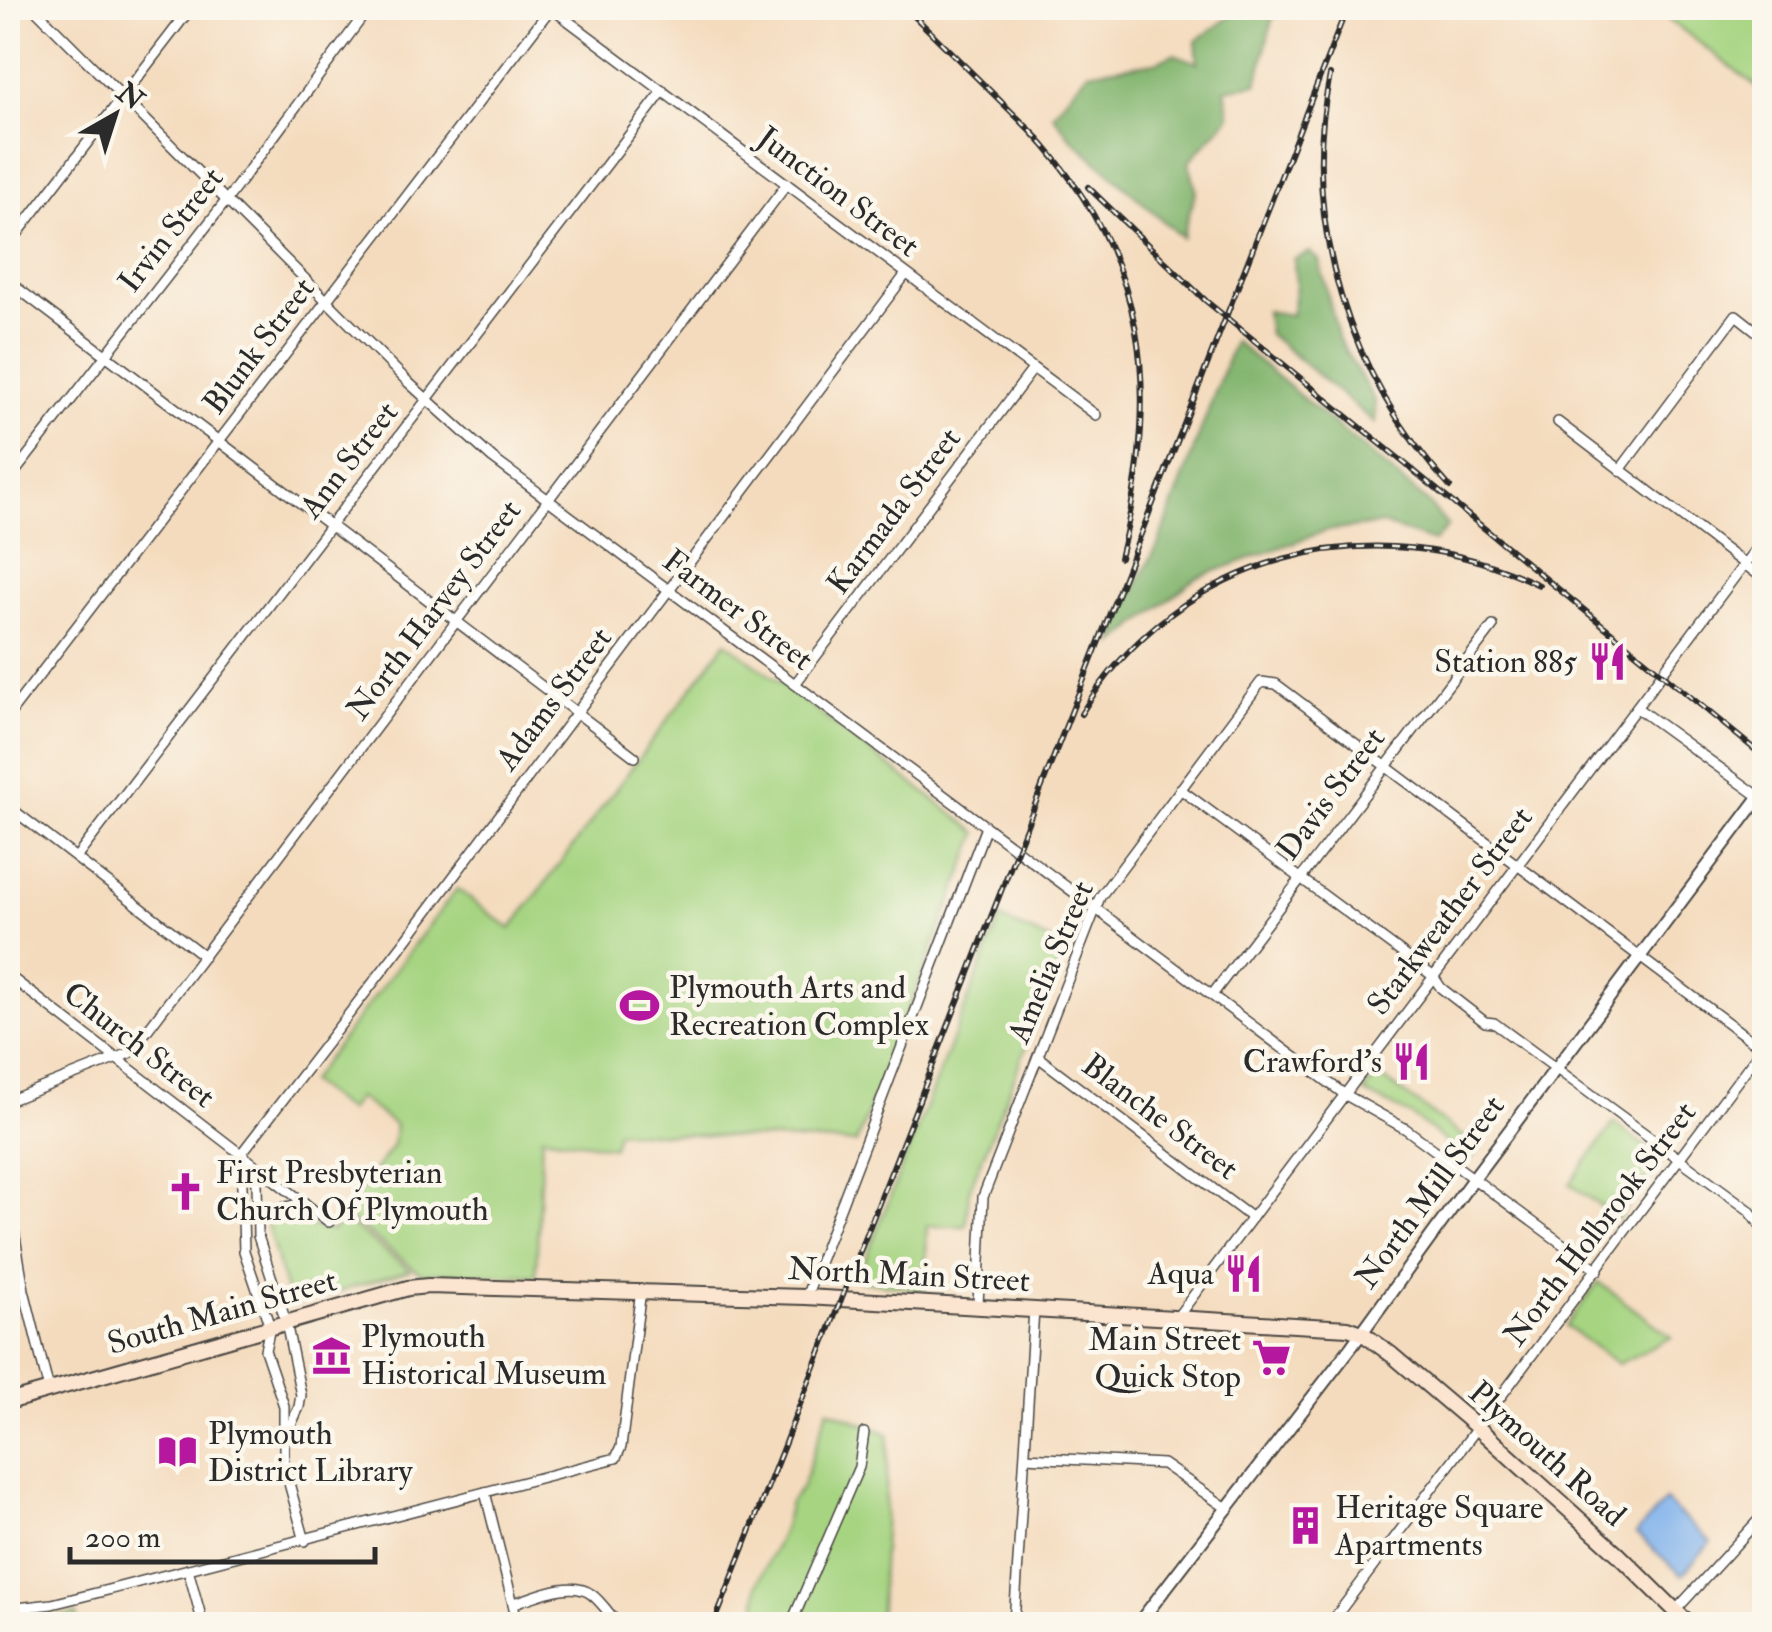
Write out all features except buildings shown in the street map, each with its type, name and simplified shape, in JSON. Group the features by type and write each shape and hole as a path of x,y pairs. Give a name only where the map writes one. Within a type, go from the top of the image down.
{"main road":[{"name":"North Main Street","path":"452,1286 806,1296 1178,1316 1362,1332"},
{"name":"South Main Street","path":"8,1402 408,1288 452,1286"},
{"name":"Plymouth Road","path":"1362,1332 1478,1428 1689,1624"}],"street":[{"name":"Farmer Street","path":"34,8 426,400 480,448 1344,1094 1406,1128 1598,1270"},
{"path":"8,246 192,8"},
{"name":"Irvin Street","path":"8,481 370,8"},
{"name":"Junction Street","path":"551,8 1096,415"},
{"name":"Blunk Street","path":"8,716 551,8"},
{"name":"Ann Street","path":"76,858 663,91"},
{"name":"North Harvey Street","path":"8,1101 130,1054 786,184"},
{"name":"Adams Street","path":"241,1154 906,274"},
{"path":"8,282 636,758"},
{"path":"1620,470 1736,316 1764,337"},
{"name":"Karmada Street","path":"795,684 1033,369"},
{"path":"1558,422 1764,579"},
{"name":"Starkweather Street","path":"1178,1316 1764,538"},
{"name":"Davis Street","path":"1212,995 1384,764 1493,626"},
{"name":"Amelia Street","path":"978,1305 983,1196 1100,897 1180,789 1258,686 1266,681 1276,684 1384,764"},
{"path":"1637,708 1762,794"},
{"path":"1384,764 1764,1048"},
{"path":"1180,789 1433,976 1440,988 1485,1022 1494,1023 1749,1210 1764,1230"},
{"name":"North Mill Street","path":"1138,1624 1362,1332 1762,794"},
{"path":"8,806 204,956"},
{"path":"806,1296 986,827"},
{"name":"Church Street","path":"8,975 329,1222"},
{"name":"North Holbrook Street","path":"1330,1624 1764,1048"},
{"name":"Blanche Street","path":"1038,1057 1252,1218"},
{"path":"241,1154 257,1182 258,1236 286,1322 301,1395 284,1438"},
{"path":"241,1154 244,1251 270,1326 265,1350 284,1406 287,1482 304,1540"},
{"path":"8,1195 24,1290 48,1390"},
{"path":"242,1216 305,1203"},
{"path":"8,1609 52,1604 612,1460 621,1452 641,1290"},
{"path":"1014,1624 1034,1309"},
{"path":"791,1624 860,1467 864,1433"},
{"path":"1024,1457 1163,1464 1228,1509"},
{"path":"485,1492 518,1624"},
{"path":"1676,1610 1764,1514"},
{"path":"188,1569 203,1624"},
{"path":"514,1603 580,1588 592,1594 618,1624"}],"green space":[{"path":"1242,8 1278,8 1257,84 1225,89 1230,116 1189,162 1196,190 1182,238 1069,136 1053,114 1088,72 1156,62 1174,54 1198,63 1196,41"},
{"path":"1654,8 1764,8 1764,92"},
{"path":"1310,252 1319,260 1339,340 1375,401 1375,423 1269,334 1266,311 1291,315 1296,287 1294,259"},
{"path":"1234,341 1425,500 1448,526 1434,542 1383,524 1325,531 1196,578 1113,644 1133,592 1159,543"},
{"name":"Plymouth Arts and Recreation Complex","path":"726,642 978,833 856,1143 617,1131 613,1147 542,1136 536,1276 420,1273 343,1214 393,1145 395,1125 358,1097 348,1111 309,1082 457,889 511,929"},
{"path":"1000,919 1066,947 969,1191 966,1226 927,1226 925,1290 857,1280"},
{"path":"1377,1074 1479,1148 1470,1160 1412,1116 1364,1092"},
{"path":"1614,1123 1662,1159 1618,1219 1570,1184"},
{"path":"279,1217 332,1231 344,1220 410,1270 290,1306 266,1221"},
{"path":"1598,1282 1672,1337 1618,1364 1566,1326"},
{"path":"828,1409 889,1434 879,1624 781,1624 757,1606 757,1585 783,1530 790,1502 802,1487"},
{"path":"76,1614 79,1624 14,1624 14,1622"}],"water":[{"path":"1665,1501 1711,1542 1682,1575 1636,1534"}],"railway":[{"path":"906,8 1038,138"},
{"path":"714,1624 1347,8"},
{"path":"1330,75 1322,130 1322,186 1328,241 1341,295 1360,348 1385,397 1415,444 1450,487"},
{"path":"1030,130 1070,178 1101,228 1122,278 1136,330 1142,383 1141,439 1120,558"},
{"path":"1088,187 1206,301 1764,757"},
{"path":"1081,714 1122,659 1170,615 1225,581 1284,559 1347,548 1411,548 1476,561 1539,585"}],"place":[{"name":"Station 885","path":"1607,662"},
{"name":"Plymouth Arts and Recreation Complex","path":"639,1006"},
{"name":"Crawford's","path":"1412,1062"},
{"name":"First Presbyterian Church Of Plymouth","path":"186,1191"},
{"name":"Aqua","path":"1244,1274"},
{"name":"Plymouth Historical Museum","path":"331,1355"},
{"name":"Main Street Quick Stop","path":"1271,1358"},
{"name":"Plymouth District Library","path":"178,1452"},
{"name":"Heritage Square Apartments","path":"1305,1526"}]}
